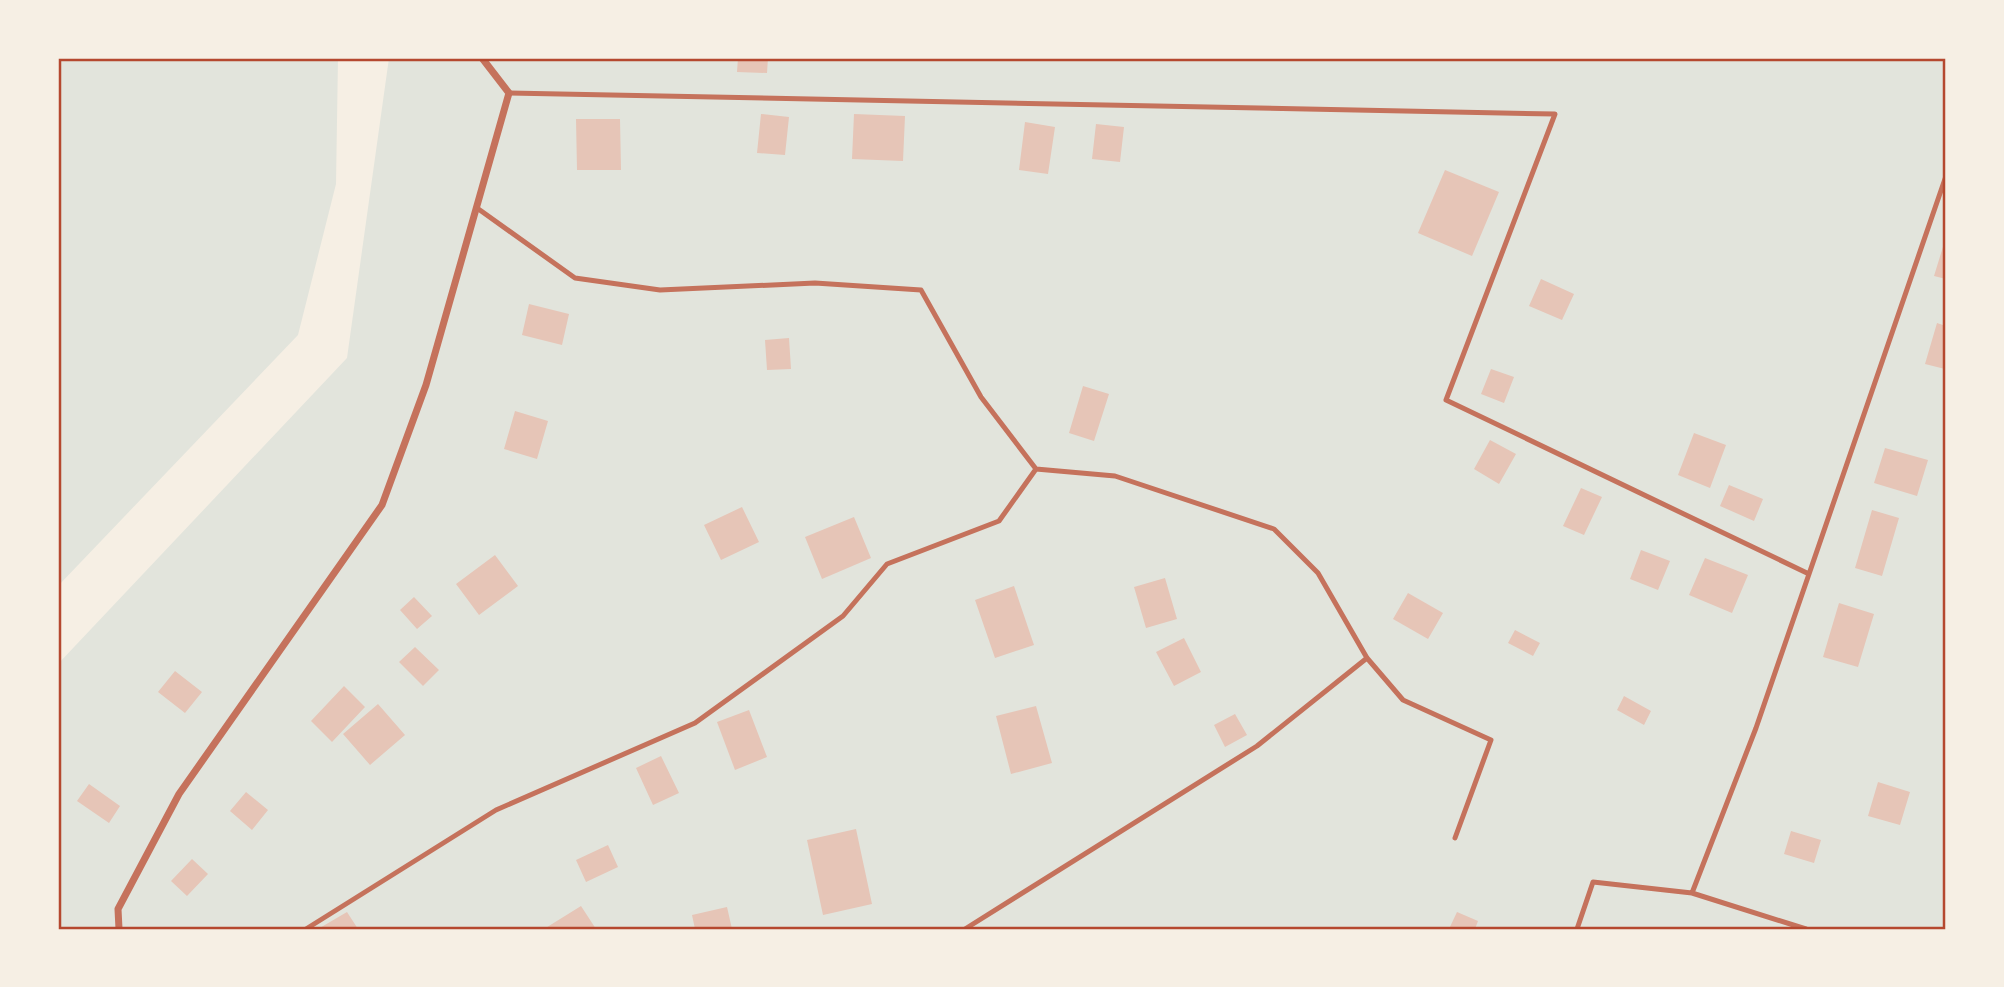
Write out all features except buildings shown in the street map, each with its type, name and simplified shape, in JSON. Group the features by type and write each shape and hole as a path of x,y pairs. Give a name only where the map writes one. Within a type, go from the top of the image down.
{"street":[{"path":"119,929 118,909 180,794 382,505 426,386 509,93 482,58"}],"lane":[{"path":"509,93 1555,114 1446,400 1810,574"},
{"path":"1692,893 1756,728 1946,176"},
{"path":"477,208 575,278 660,290 815,283 921,290 981,397 1036,469 1115,476 1274,528 1318,573 1367,658 1404,700 1491,740 1455,838"},
{"path":"306,929 496,810 695,723 843,616 887,564 999,521 1036,469"},
{"path":"965,929 1257,746 1367,658"},
{"path":"1577,929 1593,882 1692,893 1806,929"}],"shaded area":[{"path":"58,58 338,58 336,184 298,335 58,586"},
{"path":"389,58 1946,58 1946,929 58,929 58,664 347,358"}]}
